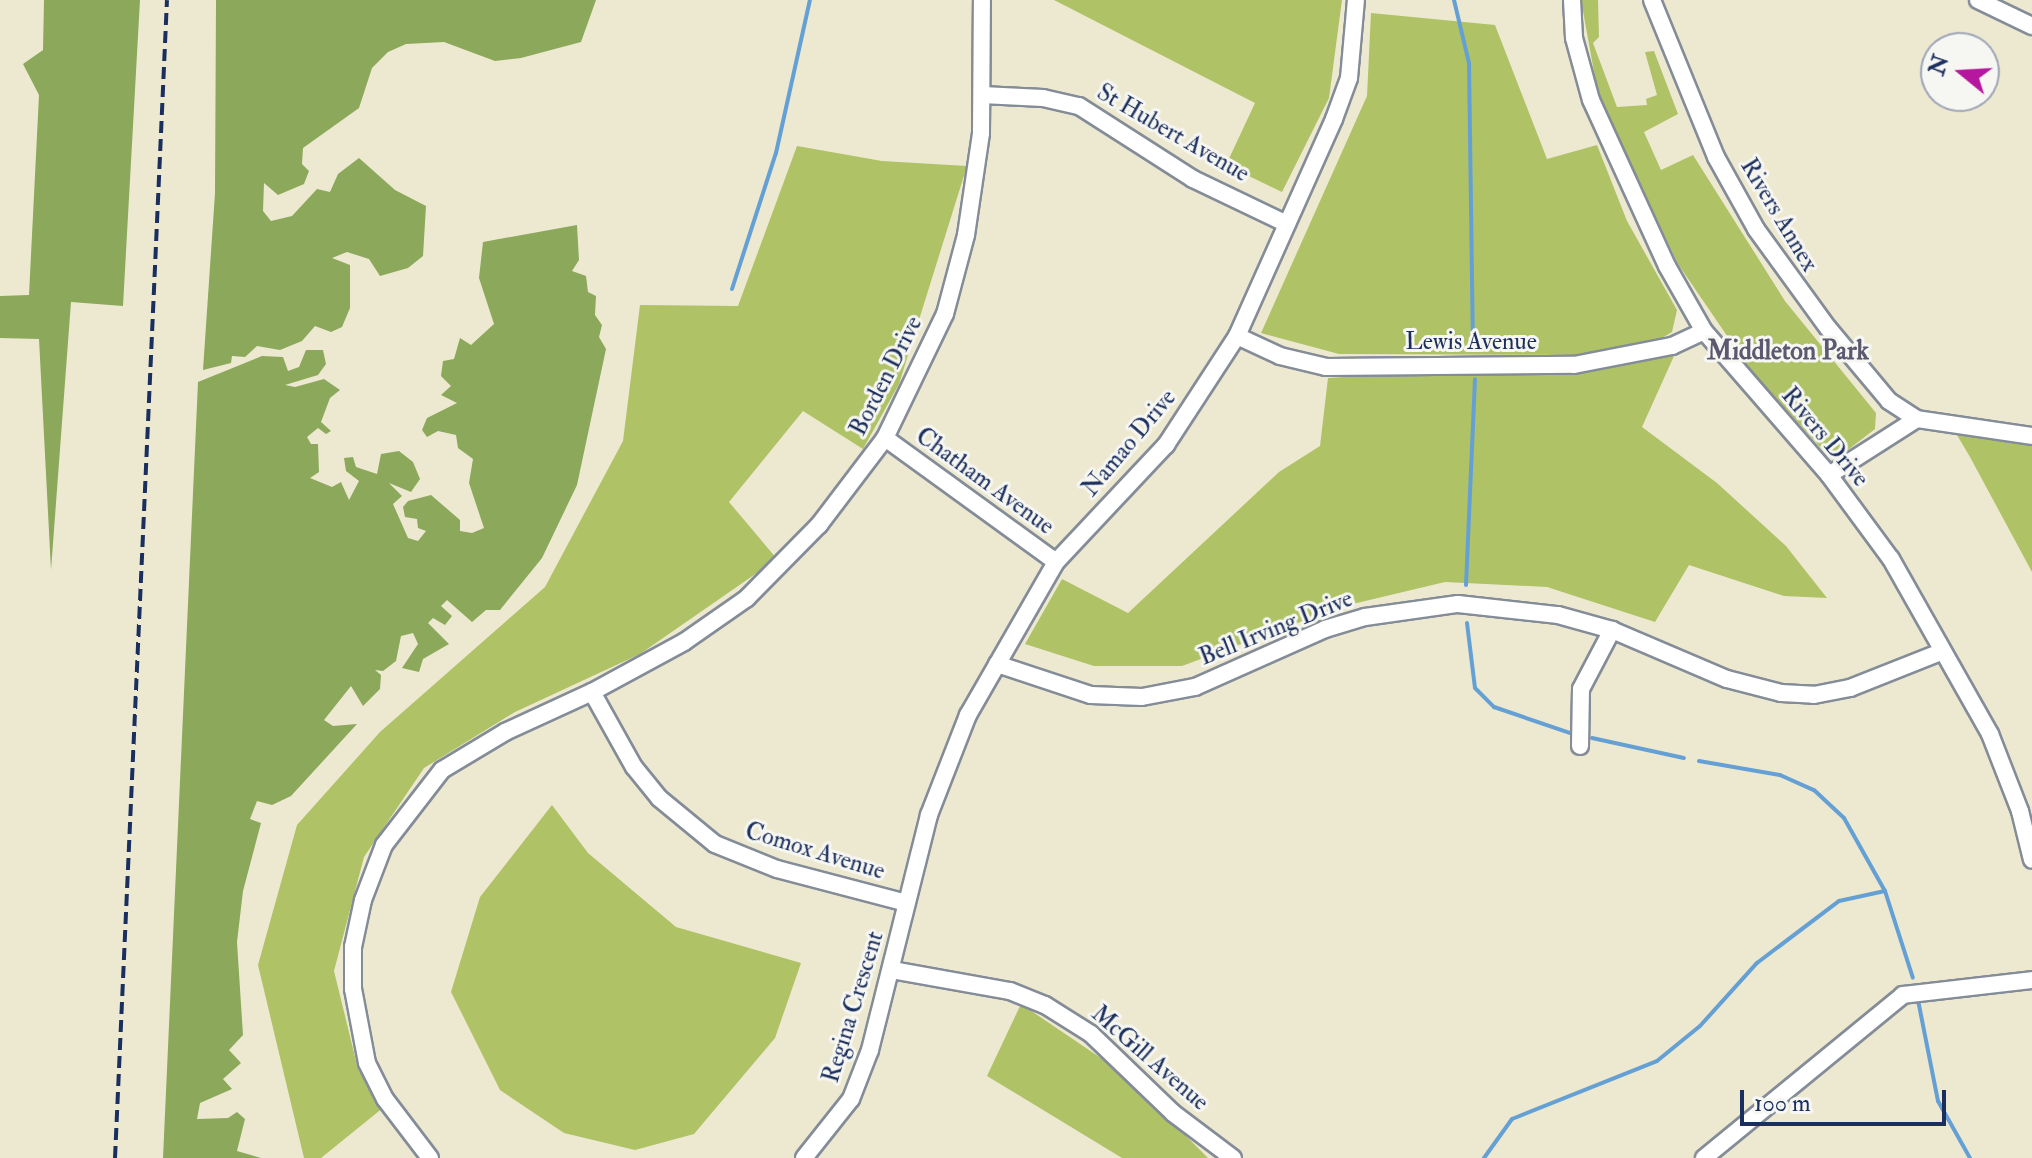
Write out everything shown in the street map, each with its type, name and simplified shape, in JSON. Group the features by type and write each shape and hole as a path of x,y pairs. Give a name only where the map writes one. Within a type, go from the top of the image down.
{"street":[{"name":"Borden Drive","path":"592,692 684,642 747,598 819,525 885,438 945,314 966,235 982,95 982,0"},
{"name":"Namao Drive","path":"907,903 929,815 968,715 1056,562 1166,445 1237,336 1349,78 1356,0"},
{"name":"Rivers Drive","path":"1572,0 1574,38 1602,129 1704,331 1829,475 1891,559 1990,734 2026,809 2032,860"},
{"name":"Rivers Annex","path":"1652,0 1716,157 1763,241 1786,277 1889,401 1917,419"},
{"path":"1978,0 2032,26"},
{"name":"St Hubert Avenue","path":"982,95 1043,98 1079,106 1193,179 1287,224"},
{"name":"Lewis Avenue","path":"1237,336 1280,356 1326,367 1574,365 1672,346 1704,331"},
{"path":"1829,475 1917,419 2032,436"},
{"name":"Chatham Avenue","path":"885,438 1056,562"},
{"name":"Bell Irving Drive","path":"997,664 1091,695 1142,697 1195,687 1325,629 1406,609 1458,604 1516,609 1612,630 1727,679 1814,695 1882,679 1941,652"},
{"path":"1580,746 1581,689 1612,630"},
{"path":"430,1158 385,1099 367,1063 353,989 353,947 363,900 384,845 442,770 505,732 592,692"},
{"name":"Comox Avenue","path":"592,692 634,767 659,798 715,844 777,869 907,903"},
{"name":"Regina Crescent","path":"804,1158 851,1099 892,970 907,903"},
{"name":"McGill Avenue","path":"892,970 1010,991 1045,1005 1091,1034 1173,1113 1233,1158"},
{"path":"1704,1158 1903,995 2032,980"}],"green space":[{"path":"44,0 140,0 123,306 71,302 51,570 39,339 0,338 0,296 29,295 39,95 23,64 43,50"},
{"path":"216,0 596,0 581,42 521,58 495,61 444,42 406,44 388,52 372,68 359,108 303,148 302,164 309,171 304,184 278,195 264,183 263,211 271,221 292,216 317,189 330,192 338,174 359,158 395,190 426,206 423,256 408,268 380,276 369,259 347,252 332,258 350,265 350,308 342,327 331,332 315,326 302,341 280,350 257,346 245,357 232,356 231,363 203,370 215,193"},
{"path":"1054,0 1342,0 1329,98 1282,192 1226,165 1255,103"},
{"path":"1581,0 1598,0 1599,37 1593,43 1617,107 1647,105 1646,99 1657,95 1645,52 1654,51 1678,114 1644,132 1661,170 1693,155 1785,301 1876,413 1875,429 1840,456 1827,455 1749,368 1678,264 1598,94"},
{"path":"1371,13 1495,25 1547,159 1597,145 1627,221 1677,310 1672,332 1657,341 1578,355 1339,354 1261,333 1367,96"},
{"path":"797,146 882,161 967,166 899,384 863,449 803,411 729,502 777,559 640,654 515,712 424,768 364,857 334,971 358,1069 384,1107 321,1158 304,1158 258,965 297,825 380,732 545,587 623,441 640,305 738,306"},
{"path":"577,225 579,260 572,271 586,276 588,292 596,296 595,315 602,325 599,337 606,349 577,485 542,558 500,610 486,610 472,622 447,600 441,606 452,616 445,625 433,618 428,623 449,644 423,659 419,672 402,668 418,644 413,633 401,636 396,661 383,671 375,670 381,675 380,689 363,706 351,686 324,720 333,726 357,724 291,796 272,805 257,801 250,819 261,823 243,891 237,942 243,1035 229,1050 241,1063 223,1079 232,1089 200,1103 197,1119 228,1118 237,1112 245,1119 237,1151 261,1158 163,1158 198,382 262,356 283,357 288,371 299,367 306,350 323,350 326,364 318,375 285,385 295,387 324,379 340,390 330,398 321,422 331,431 326,434 318,428 307,437 311,444 318,444 319,472 310,478 332,487 341,482 349,500 359,481 346,471 344,458 353,457 356,467 377,474 381,454 399,451 413,462 420,479 411,492 389,483 402,496 393,504 408,538 418,541 426,531 418,528 417,519 405,517 403,507 408,501 431,495 460,520 460,531 472,533 484,528 469,483 473,459 458,448 456,435 438,431 427,437 422,430 427,418 457,403 441,395 451,386 441,376 443,361 454,359 460,338 471,345 494,324 479,278 483,242"},
{"path":"1674,356 1642,427 1717,483 1786,546 1827,598 1784,596 1689,565 1655,622 1547,587 1445,582 1340,607 1182,666 1094,666 1025,644 1062,579 1128,613 1279,472 1320,446 1328,378"},
{"path":"1957,435 2032,443 2032,572 1970,457"},
{"path":"552,805 588,853 676,927 801,963 775,1038 694,1134 635,1150 564,1133 500,1090 451,992 480,897"},
{"path":"1021,1004 1123,1073 1208,1158 1122,1158 987,1076"}],"waterway":[{"path":"732,289 776,153 810,0"},
{"path":"1454,0 1469,63 1473,338"},
{"path":"1466,585 1475,379"},
{"path":"1467,623 1475,688 1494,707 1570,733"},
{"path":"1592,738 1684,758"},
{"path":"1699,761 1780,775 1814,790 1844,818 1885,891 1913,978"},
{"path":"1484,1158 1512,1119 1657,1061 1700,1026 1757,963 1839,901 1885,891"},
{"path":"1918,1000 1938,1101 1970,1158"}],"railway":[{"path":"115,1158 167,0"}],"district":[{"name":"Middleton Park","path":"1788,352"}]}
